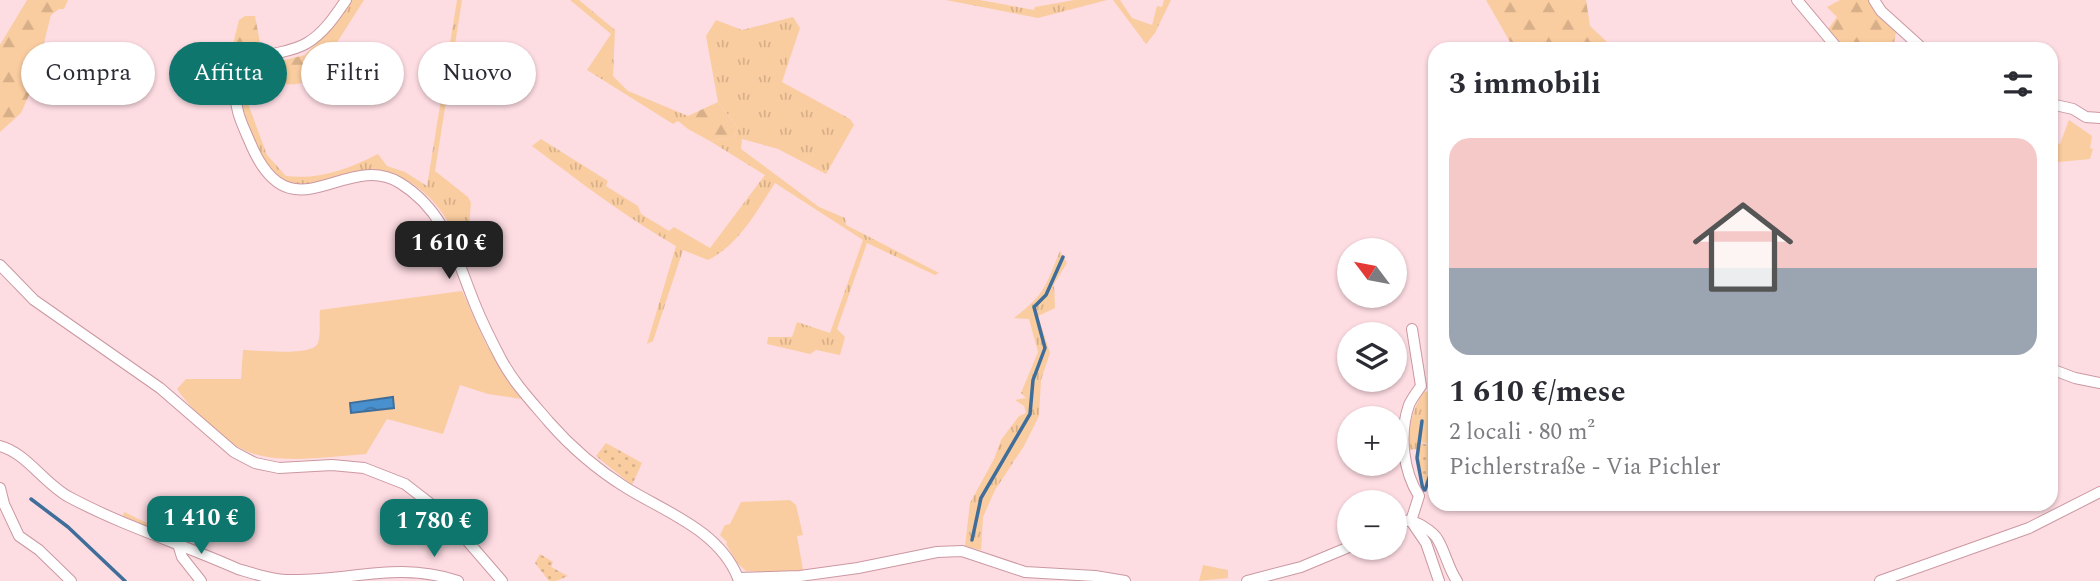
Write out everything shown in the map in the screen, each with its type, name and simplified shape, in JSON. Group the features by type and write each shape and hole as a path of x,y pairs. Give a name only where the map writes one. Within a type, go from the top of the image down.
{"street":[{"path":"346,0 318,36 305,45 256,60 241,78 236,101 239,115 262,167 273,180 287,188 306,190 367,177 382,177 397,181 427,204 442,222 476,307 502,361 524,394 583,456 625,487 695,527 731,564 737,579 800,576 858,568 937,552 962,551 1024,572 1095,576 1125,581"},
{"path":"1797,0 1832,42"},
{"path":"1874,0 1885,15 1915,42"},
{"path":"2058,105 2073,108 2086,117 2100,118"},
{"path":"0,265 34,300 160,387 234,452 255,463 279,468 332,465 364,468 405,484 445,515 502,581"},
{"path":"1411,521 1419,496 1406,463 1405,428 1410,403 1421,386 1412,329"},
{"path":"2058,372 2100,383"},
{"path":"0,446 14,452 45,481 67,496 96,511 238,569 265,577 292,580 403,571 458,581"},
{"path":"1,489 4,504 19,536 39,550 71,581"},
{"path":"1880,581 2029,528 2100,492"},
{"path":"1407,521 1432,533 1438,539 1457,581"},
{"path":"1411,521 1432,554 1439,581"},
{"path":"178,544 182,557 201,581"},
{"path":"1247,581 1301,567 1337,552"}],"green space":[{"path":"27,0 68,0 64,9 51,15 44,42 21,42 21,105 25,105 21,113 0,132 0,45"},
{"path":"351,0 364,0 337,42 318,42"},
{"path":"457,0 462,0 455,42 450,42"},
{"path":"570,0 579,0 615,30 613,76 628,91 688,116 688,129 678,121 673,124 587,70 611,34"},
{"path":"946,0 980,0 1034,10 1035,7 1074,0 1107,0 1038,18"},
{"path":"1113,0 1120,0 1132,18 1152,25 1157,6 1162,7 1164,0 1171,0 1155,33 1146,44"},
{"path":"1486,0 1586,0 1590,26 1607,42 1510,42"},
{"path":"1840,0 1877,0 1897,26 1894,42 1833,42 1826,32 1837,17 1827,7"},
{"path":"245,16 255,16 260,42 234,42 239,20"},
{"path":"793,17 800,28 782,82 850,119 854,125 826,174 778,149 742,139 741,149 819,207 845,218 846,225 939,273 935,275 867,243 837,329 845,337 840,355 816,350 810,354 767,344 768,337 792,337 797,322 830,333 863,240 775,183 738,236 719,253 708,260 683,250 653,341 647,344 676,246 620,211 532,146 541,139 608,181 606,186 638,206 641,214 669,231 674,227 710,248 765,175 710,141 734,137 738,128 718,102 706,36 716,20 742,30"},
{"path":"301,56 301,83 287,84 287,59"},
{"path":"718,102 738,128 734,137 710,141 688,129 688,116"},
{"path":"243,105 248,105 267,155 286,176 322,175 378,154 387,166 405,172 427,186 440,105 445,105 435,171 468,197 471,203 467,247 477,257 471,264 456,255 460,252 453,233 436,204 418,188 398,176 377,172 303,186 287,183 263,162"},
{"path":"2069,120 2092,136 2090,148 2093,149 2090,159 2058,162 2060,144"},
{"path":"1060,251 1067,263 1054,284 1055,308 1038,316 1050,353 1041,380 1039,416 1024,446 995,490 983,517 981,550 965,546 970,503 994,459 1001,440 1019,416 1026,413 1024,406 1015,400 1026,398 1021,393 1038,352 1029,319 1014,318 1033,302 1043,289"},
{"path":"462,291 486,344 521,399 488,394 460,385 443,434 387,419 366,454 305,459 268,457 254,454 228,441 205,422 177,389 186,379 241,379 243,350 296,351 314,347 319,339 320,310"},
{"path":"1424,391 1428,392 1428,444 1419,442 1417,449 1408,450 1409,433 1416,405"},
{"path":"606,443 642,463 632,485 596,456"},
{"path":"1420,443 1428,445 1428,477 1425,485 1418,458"},
{"path":"163,496 173,507 162,532 123,516 124,512 149,524"},
{"path":"790,500 796,505 803,535 797,536 804,575 746,571 738,564 727,542 720,535 725,525 730,524 741,502"},
{"path":"540,554 553,562 551,567 568,576 549,581 535,563"},
{"path":"1203,565 1228,570 1228,578 1199,581"}],"water":[{"path":"393,397 394,408 351,413 350,403"}],"waterway":[{"path":"972,540 981,498 1030,414 1033,380 1045,348 1034,307 1046,295 1063,257"},
{"path":"1422,421 1417,458 1423,490"},
{"path":"1425,490 1428,481"},
{"path":"31,499 68,527 125,581"}]}
